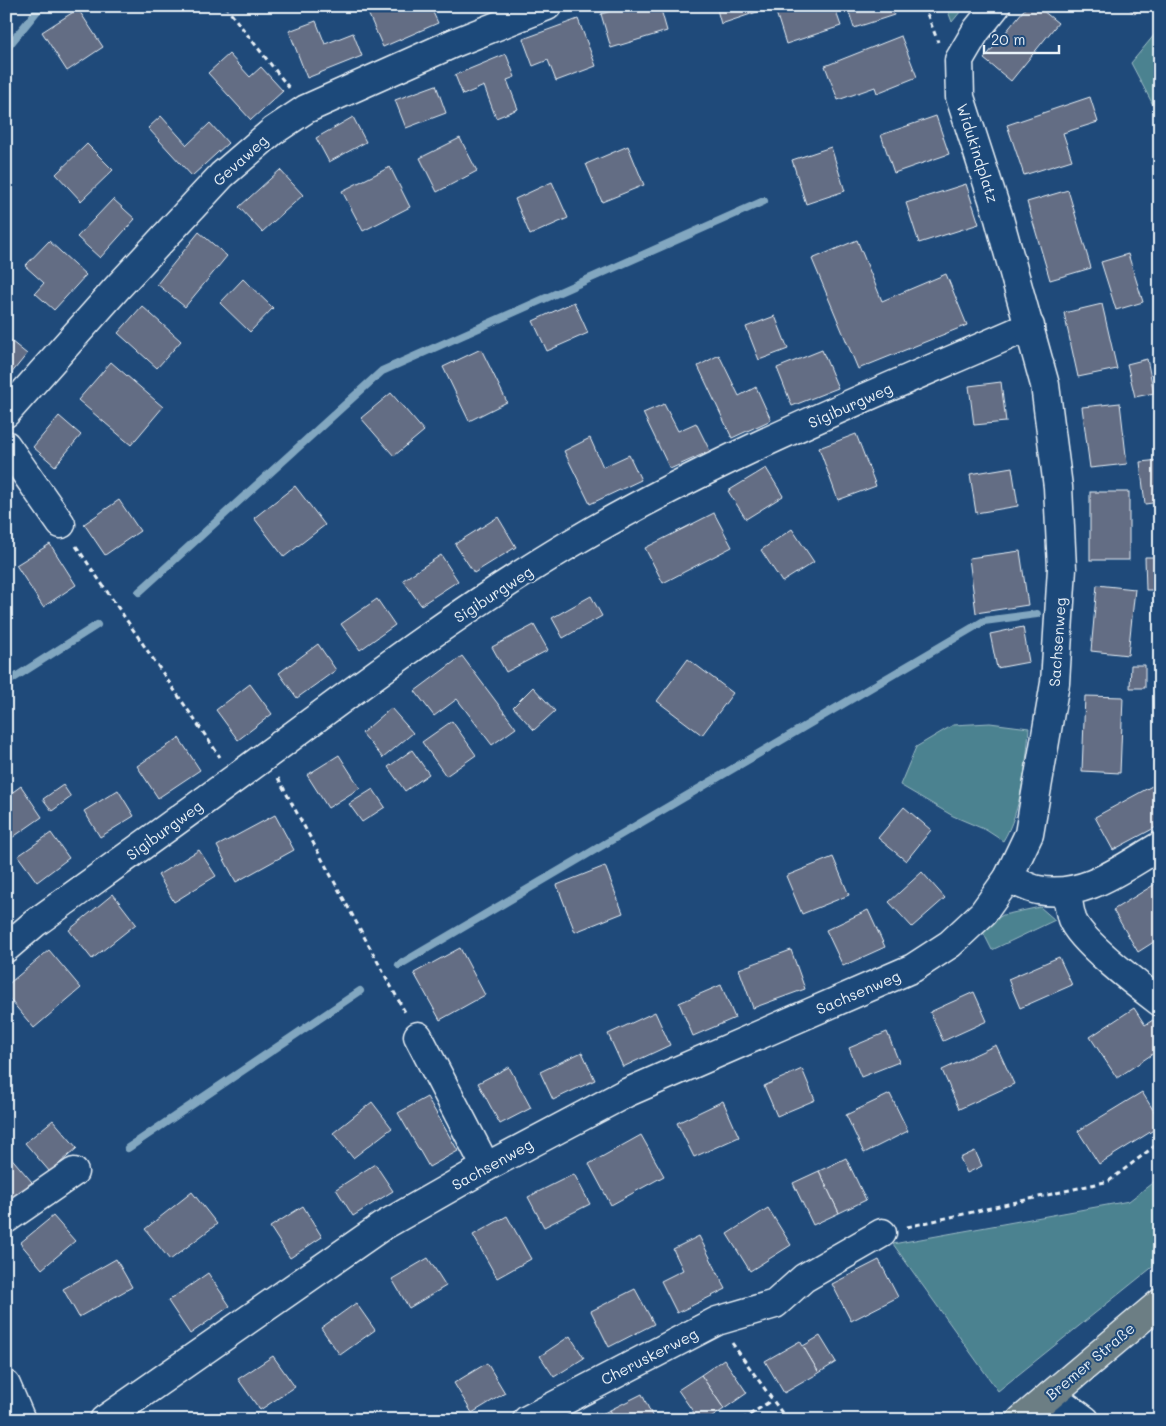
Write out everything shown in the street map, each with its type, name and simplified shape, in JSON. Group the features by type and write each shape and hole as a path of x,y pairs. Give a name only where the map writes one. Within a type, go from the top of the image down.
{"main road":[{"name":"Bremer Straße","path":"1021,1420 1160,1303"}],"street":[{"name":"Gevaweg","path":"6,413 116,288 222,174 256,144 306,109 454,43 547,6"},
{"path":"959,60 976,31 996,6"},
{"name":"Widukindplatz","path":"959,60 960,97 998,215"},
{"name":"Sachsenweg","path":"104,1420 381,1227 486,1167 626,1093 913,968 950,944 983,913 1008,878 1029,834 1055,683 1062,568 1058,487 1046,394 1030,326 998,215"},
{"name":"Sigiburgweg","path":"6,948 35,923 464,613 570,544 662,493 778,436 1030,326"},
{"path":"6,444 61,524"},
{"path":"1008,878 1037,890 1067,892 1099,882 1160,846"},
{"path":"1067,892 1072,919 1076,927 1104,957 1160,1002"},
{"path":"418,1036 486,1167"},
{"path":"6,1219 74,1172"},
{"name":"Cheruskerweg","path":"527,1420 716,1321 775,1304 804,1278 882,1233"},
{"path":"6,1385 21,1420"},
{"path":"1051,1395 1085,1420"}],"path":[{"path":"225,6 306,109"},
{"path":"924,6 945,59 959,60"},
{"path":"61,524 234,778"},
{"path":"266,755 418,1036"},
{"path":"882,1233 1109,1181 1160,1142"},
{"path":"716,1321 786,1420"},
{"path":"742,1420 772,1400"}],"green space":[{"path":"946,6 965,6 952,22"},
{"path":"1160,28 1160,118 1131,63"},
{"path":"990,723 1029,728 1025,771 1019,801 1003,841 986,830 953,816 900,785 916,747 953,725"},
{"path":"1040,907 1055,920 992,950 981,928 1003,915"},
{"path":"1160,1177 1160,1261 998,1391 893,1244 1129,1201"}],"building":[{"path":"365,6 400,6 401,9 408,6 430,6 438,23 383,47"},
{"path":"627,6 660,6 667,31 611,48 601,14"},
{"path":"716,6 758,6 760,11 721,24"},
{"path":"774,6 834,6 841,26 786,44"},
{"path":"847,6 891,6 894,15 854,28"},
{"path":"1027,6 1037,6 1058,23 1011,81 984,59"},
{"path":"1126,6 1142,6 1135,14"},
{"path":"78,9 103,47 67,71 42,32"},
{"path":"578,19 596,66 556,81 548,60 533,66 523,39"},
{"path":"316,21 325,44 353,33 362,56 307,78 289,31"},
{"path":"901,36 917,77 877,93 875,87 838,100 825,66"},
{"path":"229,54 250,77 261,67 283,91 251,120 208,73"},
{"path":"506,54 515,77 507,80 518,109 496,118 484,86 463,95 455,75"},
{"path":"436,85 446,113 406,128 395,100"},
{"path":"1090,97 1098,122 1063,133 1072,160 1024,175 1007,125"},
{"path":"161,116 187,145 210,123 228,143 192,176 148,128"},
{"path":"936,116 949,154 894,173 881,135"},
{"path":"353,117 366,142 329,162 316,138"},
{"path":"460,138 477,171 437,192 420,158"},
{"path":"87,144 113,170 81,201 56,174"},
{"path":"628,146 644,185 602,202 586,164"},
{"path":"831,147 845,191 806,204 792,160"},
{"path":"390,167 410,207 363,231 342,191"},
{"path":"280,170 303,195 262,232 239,207"},
{"path":"552,182 568,218 530,235 515,199"},
{"path":"966,184 979,224 919,243 906,203"},
{"path":"1068,190 1091,268 1050,280 1027,202"},
{"path":"113,199 135,219 100,258 77,237"},
{"path":"199,232 227,256 185,307 157,284"},
{"path":"857,240 882,301 946,274 967,325 858,369 812,259"},
{"path":"49,241 86,275 54,310 35,293 44,283 25,266"},
{"path":"1128,254 1143,302 1116,310 1101,262"},
{"path":"243,279 273,308 250,332 220,303"},
{"path":"574,302 588,333 547,351 533,321"},
{"path":"1102,304 1117,369 1078,377 1064,313"},
{"path":"142,306 181,341 157,368 118,333"},
{"path":"775,316 788,349 759,360 746,327"},
{"path":"6,337 27,354 6,380"},
{"path":"481,349 507,402 469,421 443,367"},
{"path":"822,350 838,388 792,406 777,368"},
{"path":"719,355 739,396 756,387 771,420 732,438 698,366"},
{"path":"1147,359 1154,393 1135,397 1127,364"},
{"path":"111,362 163,407 131,445 78,400"},
{"path":"1001,382 1006,422 974,425 969,386"},
{"path":"391,393 424,431 394,456 361,418"},
{"path":"1120,403 1127,464 1090,468 1082,407"},
{"path":"664,404 678,431 696,423 710,451 670,469 643,413"},
{"path":"59,416 81,435 55,466 33,447"},
{"path":"856,434 876,486 838,500 819,448"},
{"path":"590,438 603,467 629,455 641,480 590,504 564,451"},
{"path":"1160,460 1160,502 1145,504 1140,462"},
{"path":"1012,467 1018,506 976,513 970,474"},
{"path":"766,468 783,496 746,519 728,491"},
{"path":"295,486 325,525 284,557 254,518"},
{"path":"1090,492 1129,492 1129,560 1090,560"},
{"path":"119,500 140,531 105,555 84,524"},
{"path":"714,513 732,547 663,583 645,548"},
{"path":"498,517 516,547 474,573 455,544"},
{"path":"792,529 814,562 782,582 761,550"},
{"path":"50,544 76,585 43,607 16,565"},
{"path":"1020,551 1028,605 976,613 969,558"},
{"path":"441,555 458,581 421,605 403,580"},
{"path":"1145,557 1160,557 1160,590 1146,590"},
{"path":"1097,585 1135,589 1128,655 1091,651"},
{"path":"591,596 602,616 563,638 552,618"},
{"path":"377,599 395,625 360,650 341,624"},
{"path":"534,625 548,650 506,672 492,647"},
{"path":"1023,627 1029,662 997,668 990,634"},
{"path":"318,644 336,670 297,698 279,673"},
{"path":"462,656 516,728 492,745 457,699 434,716 415,691"},
{"path":"688,659 733,693 702,735 657,701"},
{"path":"1131,665 1145,665 1145,688 1130,688"},
{"path":"250,684 272,714 238,740 216,710"},
{"path":"533,687 555,711 534,730 513,707"},
{"path":"1085,696 1123,697 1120,773 1082,771"},
{"path":"391,708 413,733 383,758 362,733"},
{"path":"452,721 476,755 446,776 422,742"},
{"path":"179,738 200,770 158,798 137,766"},
{"path":"412,750 429,774 405,791 388,767"},
{"path":"339,755 360,788 328,808 307,775"},
{"path":"63,785 71,797 52,811 43,799"},
{"path":"21,786 42,817 6,842 6,797"},
{"path":"1152,786 1160,800 1160,825 1113,850 1095,817"},
{"path":"373,789 385,807 362,822 349,804"},
{"path":"118,790 134,816 100,837 84,811"},
{"path":"904,807 931,830 906,861 878,838"},
{"path":"275,815 294,850 236,882 217,846"},
{"path":"51,833 69,858 37,882 18,856"},
{"path":"199,850 216,876 174,902 158,875"},
{"path":"833,857 849,895 802,914 786,876"},
{"path":"605,866 623,913 575,932 557,885"},
{"path":"922,872 945,898 912,927 889,902"},
{"path":"1160,881 1160,938 1138,952 1113,910"},
{"path":"113,894 136,924 92,959 69,930"},
{"path":"868,910 885,947 843,966 826,930"},
{"path":"460,948 485,995 440,1020 414,973"},
{"path":"49,950 81,988 34,1028 6,995 6,986"},
{"path":"791,950 805,989 753,1008 739,969"},
{"path":"1059,957 1072,985 1020,1008 1008,979"},
{"path":"721,985 735,1018 693,1036 679,1003"},
{"path":"974,992 987,1021 943,1041 930,1012"},
{"path":"1134,1008 1145,1025 1153,1020 1160,1030 1160,1049 1117,1078 1090,1037"},
{"path":"655,1012 670,1045 623,1067 608,1034"},
{"path":"887,1032 899,1062 861,1077 849,1048"},
{"path":"996,1045 1014,1084 959,1109 942,1070"},
{"path":"582,1052 595,1080 553,1100 540,1072"},
{"path":"509,1067 531,1108 500,1124 478,1083"},
{"path":"802,1069 815,1100 777,1116 764,1086"},
{"path":"1142,1092 1160,1121 1160,1126 1099,1164 1078,1131"},
{"path":"890,1094 908,1131 864,1153 846,1115"},
{"path":"427,1097 458,1151 429,1167 398,1113"},
{"path":"723,1101 739,1137 694,1157 677,1123"},
{"path":"372,1102 392,1128 353,1158 333,1133"},
{"path":"53,1120 77,1148 50,1172 25,1143"},
{"path":"641,1135 664,1176 611,1205 589,1164"},
{"path":"975,1151 982,1166 967,1173 960,1158"},
{"path":"8,1154 32,1182 6,1205 6,1156"},
{"path":"846,1158 866,1200 839,1213 819,1171"},
{"path":"375,1164 393,1191 353,1216 336,1189"},
{"path":"819,1171 839,1213 813,1225 793,1183"},
{"path":"574,1174 590,1204 544,1227 528,1197"},
{"path":"192,1192 217,1224 170,1260 145,1229"},
{"path":"303,1206 322,1237 290,1258 270,1227"},
{"path":"768,1208 791,1245 750,1271 727,1234"},
{"path":"53,1216 75,1241 42,1269 20,1243"},
{"path":"507,1216 531,1259 497,1278 473,1235"},
{"path":"699,1236 726,1289 677,1313 661,1281 683,1270 673,1249"},
{"path":"428,1258 446,1286 409,1308 392,1279"},
{"path":"116,1259 132,1287 79,1317 63,1289"},
{"path":"879,1260 898,1297 851,1321 832,1284"},
{"path":"208,1273 230,1306 190,1334 168,1301"},
{"path":"635,1289 654,1324 609,1347 591,1311"},
{"path":"356,1303 375,1330 340,1355 321,1328"},
{"path":"570,1336 584,1358 554,1377 540,1356"},
{"path":"820,1336 836,1362 819,1373 803,1346"},
{"path":"800,1341 819,1373 784,1393 765,1361"},
{"path":"273,1356 295,1387 260,1410 238,1379"},
{"path":"724,1359 747,1393 724,1409 701,1375"},
{"path":"487,1363 505,1393 472,1413 454,1383"},
{"path":"701,1375 724,1409 708,1420 699,1420 678,1390"},
{"path":"642,1394 654,1420 615,1420 610,1410"},
{"path":"610,1410 615,1420 589,1420"}],"waterway":[{"path":"6,49 41,6"},
{"path":"139,592 382,371 764,201"},
{"path":"399,965 984,621 1037,614"},
{"path":"6,683 97,625"},
{"path":"128,1148 360,991"}]}
